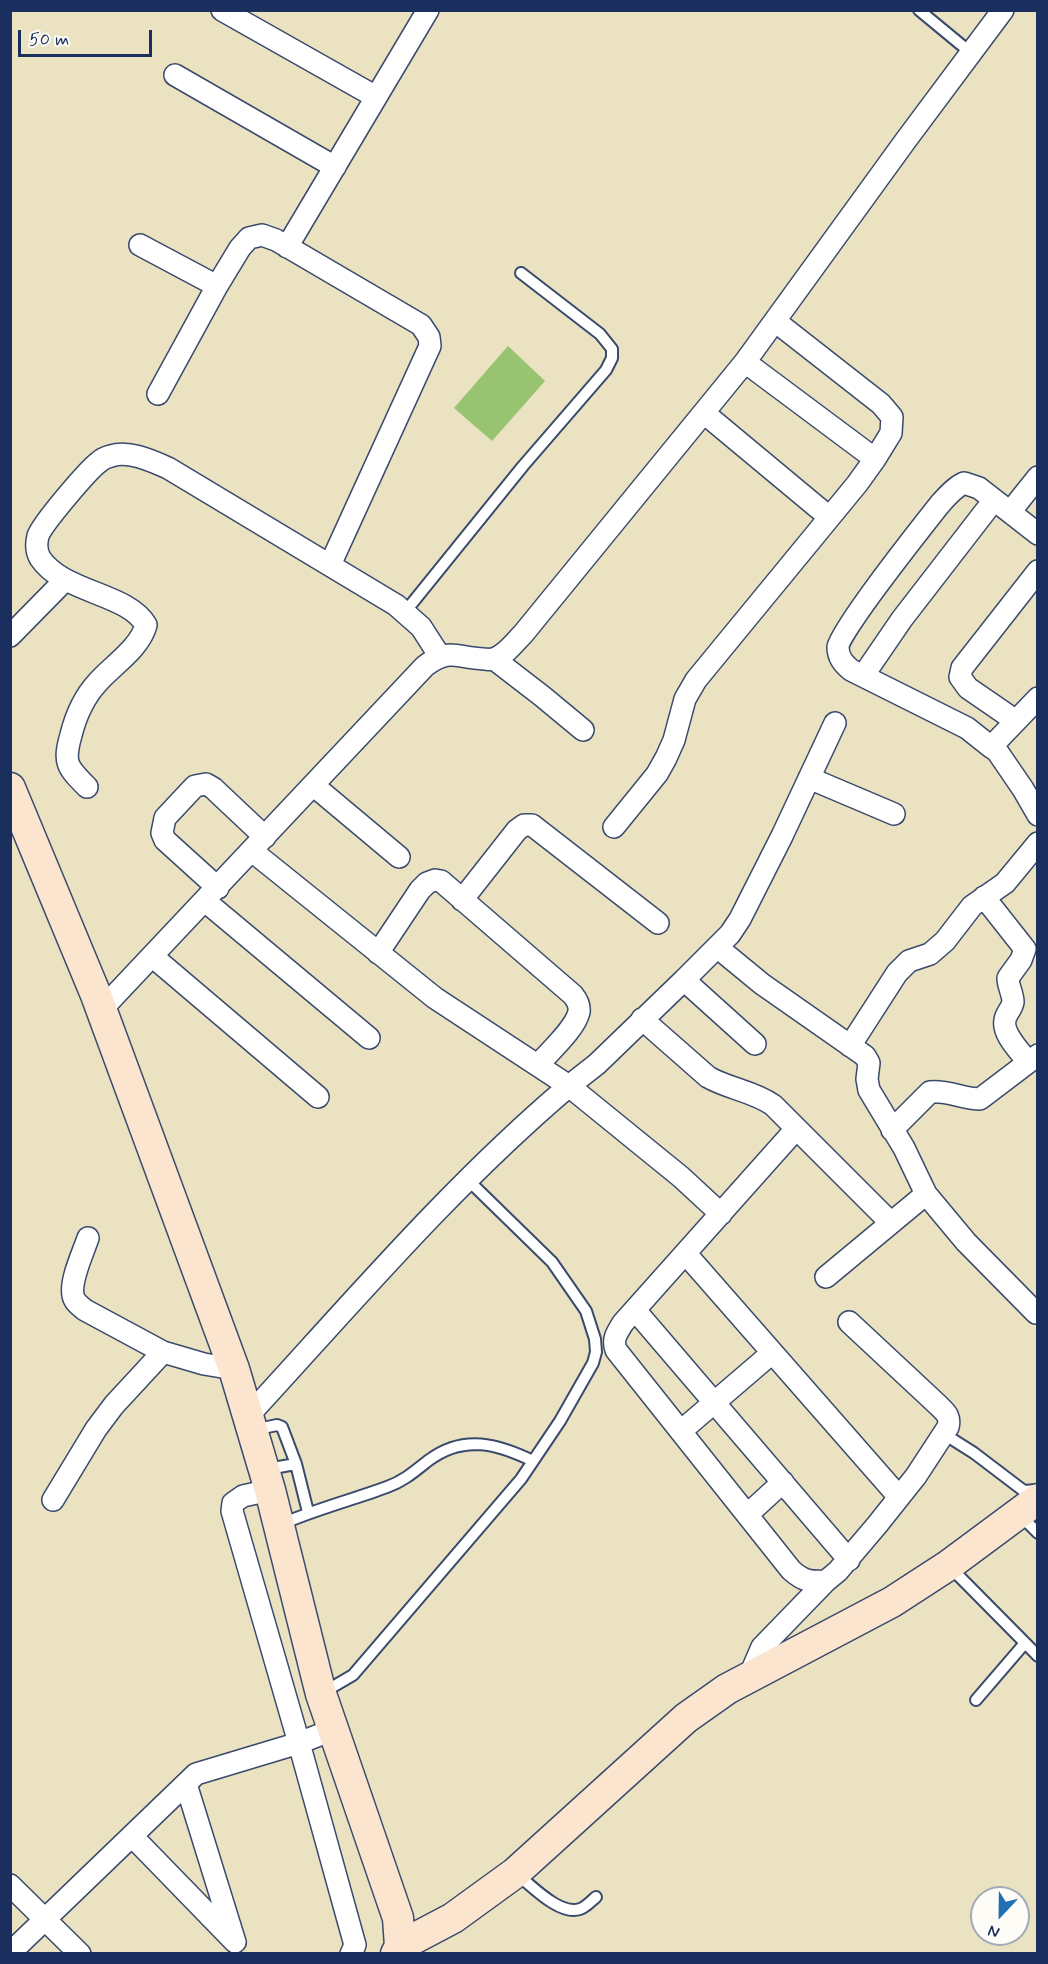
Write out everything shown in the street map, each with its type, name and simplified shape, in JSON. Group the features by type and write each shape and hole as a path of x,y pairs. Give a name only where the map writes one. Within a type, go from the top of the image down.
{"main road":[{"path":"10,788 101,1010 234,1369 267,1480 321,1694 398,1918 398,1950"},
{"path":"398,1950 453,1918 515,1873 686,1718 727,1689 892,1602 1031,1515"}],"street":[{"path":"222,10 376,97"},
{"path":"287,247 428,10"},
{"path":"494,659 510,648 523,634 745,362 1003,10"},
{"path":"175,75 335,167"},
{"path":"158,394 217,286 240,248 249,238 261,235 287,247 421,325 429,337 430,346 330,565"},
{"path":"140,245 217,286"},
{"path":"614,827 661,766 674,740 685,699 696,680 857,484 891,433 892,417 881,404 775,321"},
{"path":"745,362 875,459"},
{"path":"705,413 829,517"},
{"path":"87,787 69,770 66,759 75,720 84,700 97,683 137,642 144,633 146,625 141,617 126,607 65,580 41,559 36,550 38,536 47,520 99,461 113,455 129,455 153,461 168,468 396,605 421,627 439,655"},
{"path":"863,676 902,619 1002,506 1038,477"},
{"path":"1038,534 979,488 964,483 958,486 941,503 865,603 844,633 838,647 842,662 863,676 967,728 997,751 1038,815"},
{"path":"1016,721 968,688 960,677 962,668 1038,571"},
{"path":"10,636 65,580"},
{"path":"101,1010 425,666 439,655 454,654 494,659 583,730"},
{"path":"992,747 1038,698"},
{"path":"250,1422 468,1180 542,1107 597,1064 730,934 740,919 836,723"},
{"path":"809,778 894,814"},
{"path":"369,1038 211,894 165,840 162,833 165,818 195,786 206,784 213,788 259,844 378,953 435,998 569,1086 681,1177 721,1214"},
{"path":"314,785 399,857"},
{"path":"462,900 517,830 524,825 532,825 658,923"},
{"path":"850,1046 897,973 909,961 930,954 945,941 972,906 1005,883 1038,843"},
{"path":"378,953 420,890 435,879 441,881 573,995 579,1003 579,1011 574,1022 538,1065"},
{"path":"892,1130 930,1092 980,1099 1033,1058 1010,1037 1005,1026 1005,1018 1013,1000 1008,978 1010,972 1021,960 1025,949 984,897"},
{"path":"717,947 762,984 865,1056 869,1063 867,1079 869,1090 904,1148 926,1194 966,1242 1036,1313"},
{"path":"152,956 318,1097"},
{"path":"684,980 755,1044"},
{"path":"642,1019 708,1077 763,1098 773,1105 890,1222"},
{"path":"796,1129 623,1323 613,1342 616,1350 791,1570 809,1582 826,1581"},
{"path":"826,1277 926,1194"},
{"path":"88,1239 73,1284 76,1303 163,1352 204,1364 234,1369"},
{"path":"686,1254 899,1497"},
{"path":"635,1310 849,1560"},
{"path":"749,1677 762,1647 849,1560 899,1497 944,1434 950,1420 948,1415 849,1322"},
{"path":"53,1500 96,1429 163,1352"},
{"path":"681,1431 772,1353"},
{"path":"267,1480 233,1503 232,1511 355,1946 351,1953"},
{"path":"747,1515 783,1482"},
{"path":"10,1953 196,1774 299,1743 332,1730"},
{"path":"186,1784 241,1947"},
{"path":"132,1836 241,1947"},
{"path":"10,1885 80,1953"}],"lane":[{"path":"919,10 971,53"},
{"path":"405,612 523,466 606,370 612,358 612,349 600,334 521,273"},
{"path":"321,1694 353,1675 521,1479 560,1421 593,1363 596,1352 595,1339 586,1311 552,1262 468,1180"},
{"path":"250,1422 277,1425 282,1427 287,1434 308,1512"},
{"path":"944,1434 974,1453 1024,1491 1038,1490"},
{"path":"279,1525 308,1512 388,1487 410,1476 430,1459 447,1450 468,1445 489,1444 533,1461"},
{"path":"267,1480 296,1464"},
{"path":"949,1565 1038,1656"},
{"path":"976,1700 1025,1643"},
{"path":"515,1873 560,1908 580,1909 596,1898"}],"green space":[{"path":"508,346 545,381 492,441 454,408"}]}
